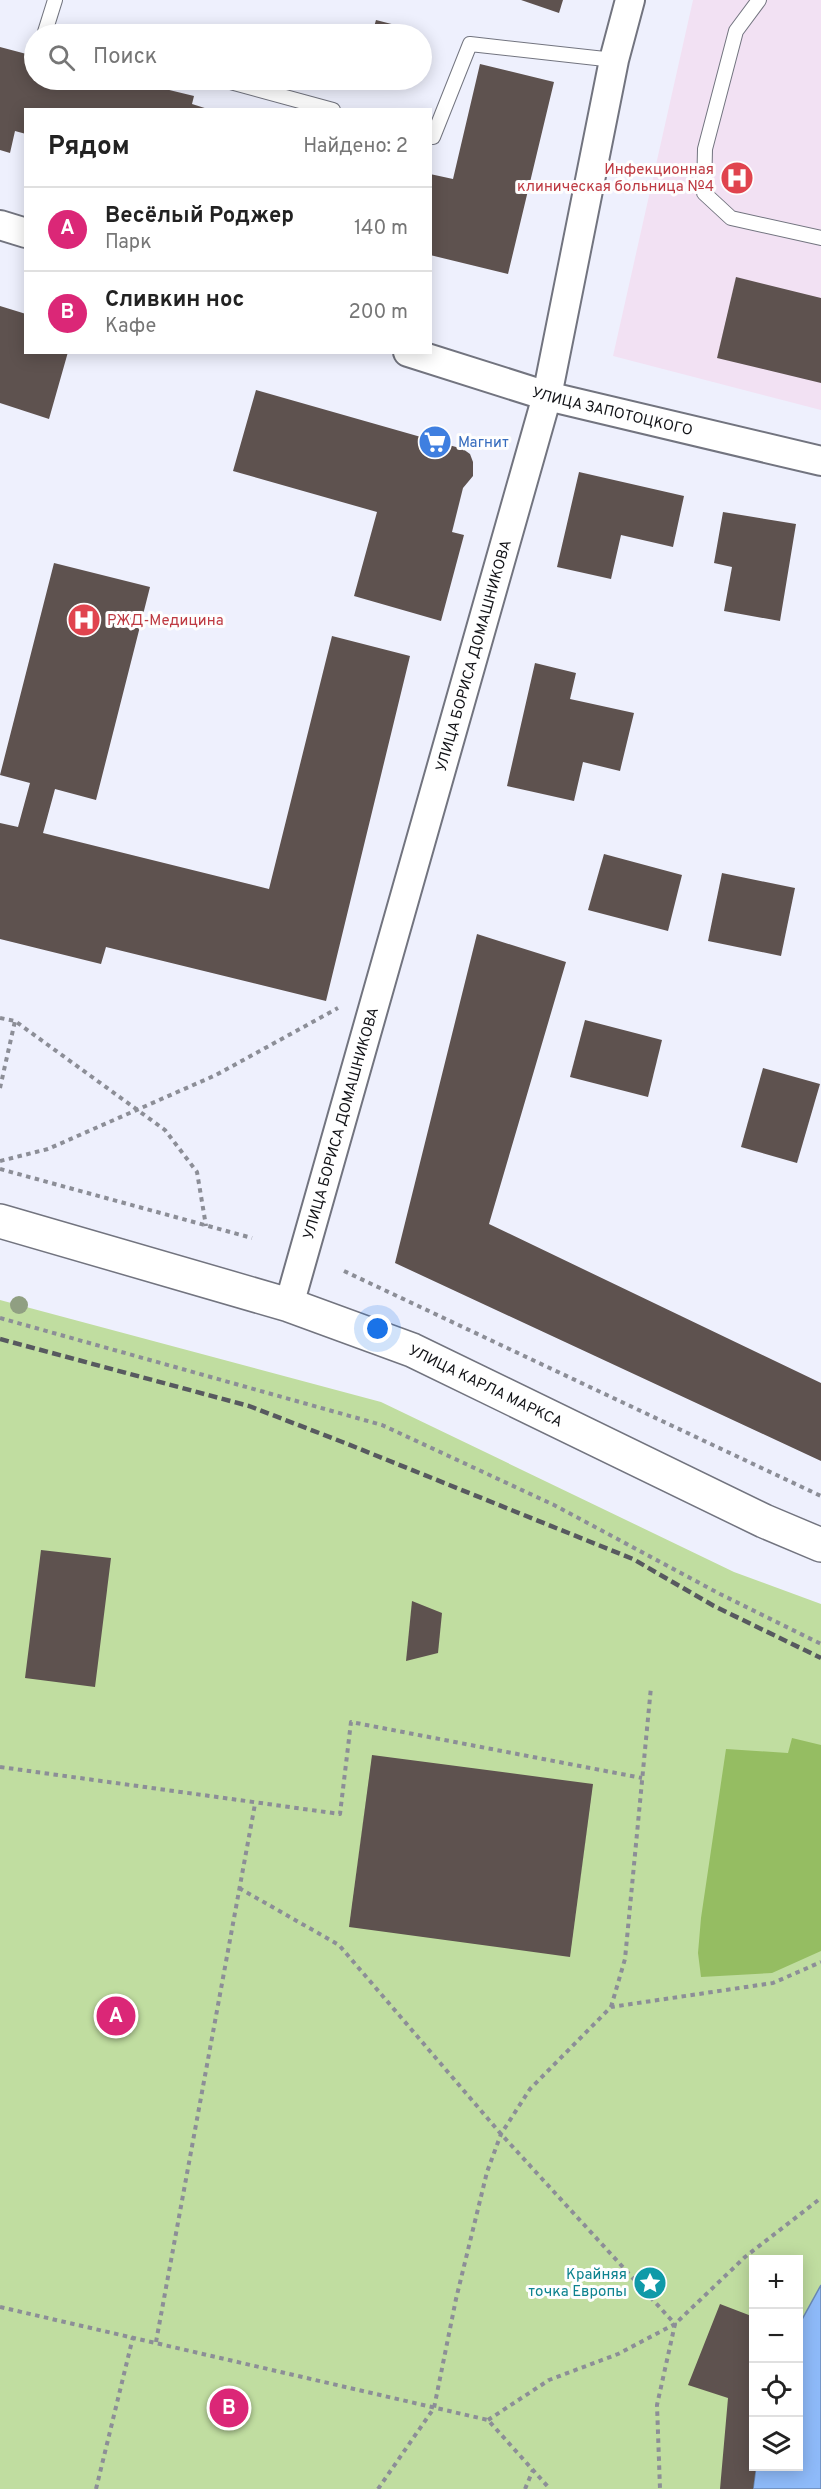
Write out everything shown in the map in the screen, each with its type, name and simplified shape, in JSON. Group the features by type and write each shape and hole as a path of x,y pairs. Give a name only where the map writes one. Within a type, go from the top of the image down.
{"street":[{"name":"УЛИЦА БОРИСА ДОМАШНИКОВА","path":"289,1305 547,396 614,60 630,0"},
{"path":"0,225 24,232"},
{"name":"УЛИЦА ЗАПОТОЦКОГО","path":"414,354 547,396 821,461"},
{"name":"УЛИЦА КАРЛА МАРКСА","path":"0,1221 289,1305 412,1350 764,1521 821,1545"}],"lane":[{"path":"48,24 55,0"},
{"path":"759,0 736,31 705,149 704,193 731,218 821,238"},
{"path":"432,137 470,44 614,60"},
{"path":"260,90 326,108"}],"path":[{"path":"0,1161 48,1149 216,1075 338,1008"},
{"path":"0,1018 15,1021 165,1130 197,1172 206,1226"},
{"path":"0,1088 15,1021"},
{"path":"0,1169 252,1238"},
{"path":"344,1271 821,1496"},
{"path":"0,1318 381,1425 554,1505 720,1594 821,1644"},
{"path":"378,2489 434,2408 487,2172 501,2134 530,2089 611,2007 625,1959 651,1687"},
{"path":"0,1767 340,1814 351,1722 642,1778"},
{"path":"156,2342 255,1804"},
{"path":"239,1888 339,1945 501,2134 675,2324"},
{"path":"611,2007 773,1983 821,1962"},
{"path":"488,2420 549,2380 618,2354 675,2324 745,2257 821,2198"},
{"path":"0,2307 488,2420 550,2489"},
{"path":"660,2489 657,2405 675,2324"},
{"path":"96,2489 133,2337"},
{"path":"525,2489 533,2470"}],"shaded area":[{"name":"Инфекционная клиническая больница №4","path":"693,0 821,0 821,410 613,356"}],"green space":[{"path":"0,1300 381,1402 734,1572 821,1604 821,2489 0,2489"},
{"path":"792,1738 821,1745 821,1951 772,1973 701,1977 698,1953 701,1918 726,1749 788,1753"}],"water":[{"path":"821,2285 821,2489 753,2489 755,2471 803,2471 803,2318"}],"building":[{"path":"521,0 563,0 559,13"},
{"path":"376,20 392,24 375,24"},
{"path":"0,47 24,53 24,90 169,90 194,96 192,104 205,108 24,108 24,133 15,131 10,153 0,150"},
{"path":"480,64 554,82 508,274 432,255 432,174 453,179"},
{"path":"736,277 821,298 821,383 717,358"},
{"path":"0,306 24,313 24,354 67,354 49,419 0,403"},
{"path":"256,390 463,449 470,454 473,462 473,476 463,488 452,532 464,535 441,621 354,596 377,512 233,471"},
{"path":"579,472 684,496 673,547 621,535 611,579 557,567"},
{"path":"723,512 796,524 780,621 724,611 732,567 714,563"},
{"path":"54,563 150,587 96,800 55,789 43,833 269,889 332,636 410,656 326,1001 106,947 101,964 0,939 0,823 18,827 30,783 0,775"},
{"path":"535,663 576,673 570,699 634,713 620,771 583,762 574,801 507,786"},
{"path":"604,854 682,875 668,931 588,910"},
{"path":"722,873 795,888 781,956 708,941"},
{"path":"477,934 566,962 489,1224 821,1383 821,1461 395,1263"},
{"path":"585,1020 662,1040 648,1097 570,1077"},
{"path":"763,1068 820,1084 797,1163 741,1147"},
{"path":"41,1550 111,1558 95,1687 25,1678"},
{"path":"412,1601 442,1613 438,1653 406,1661"},
{"path":"372,1755 593,1784 570,1957 349,1927"},
{"path":"720,2304 749,2315 749,2471 755,2471 753,2489 720,2489 728,2398 688,2385"}],"railway":[{"path":"0,1339 249,1406 345,1443 633,1559 714,1606 821,1658"}],"place":[{"name":"Инфекционная клиническая больница №4","path":"737,178"},
{"name":"Магнит","path":"435,442"},
{"name":"РЖД-Медицина","path":"84,620"},
{"name":"Весёлый Роджер","path":"116,2016"},
{"name":"Крайняя точка Европы","path":"650,2283"},
{"name":"Сливкин нос","path":"229,2408"}]}
